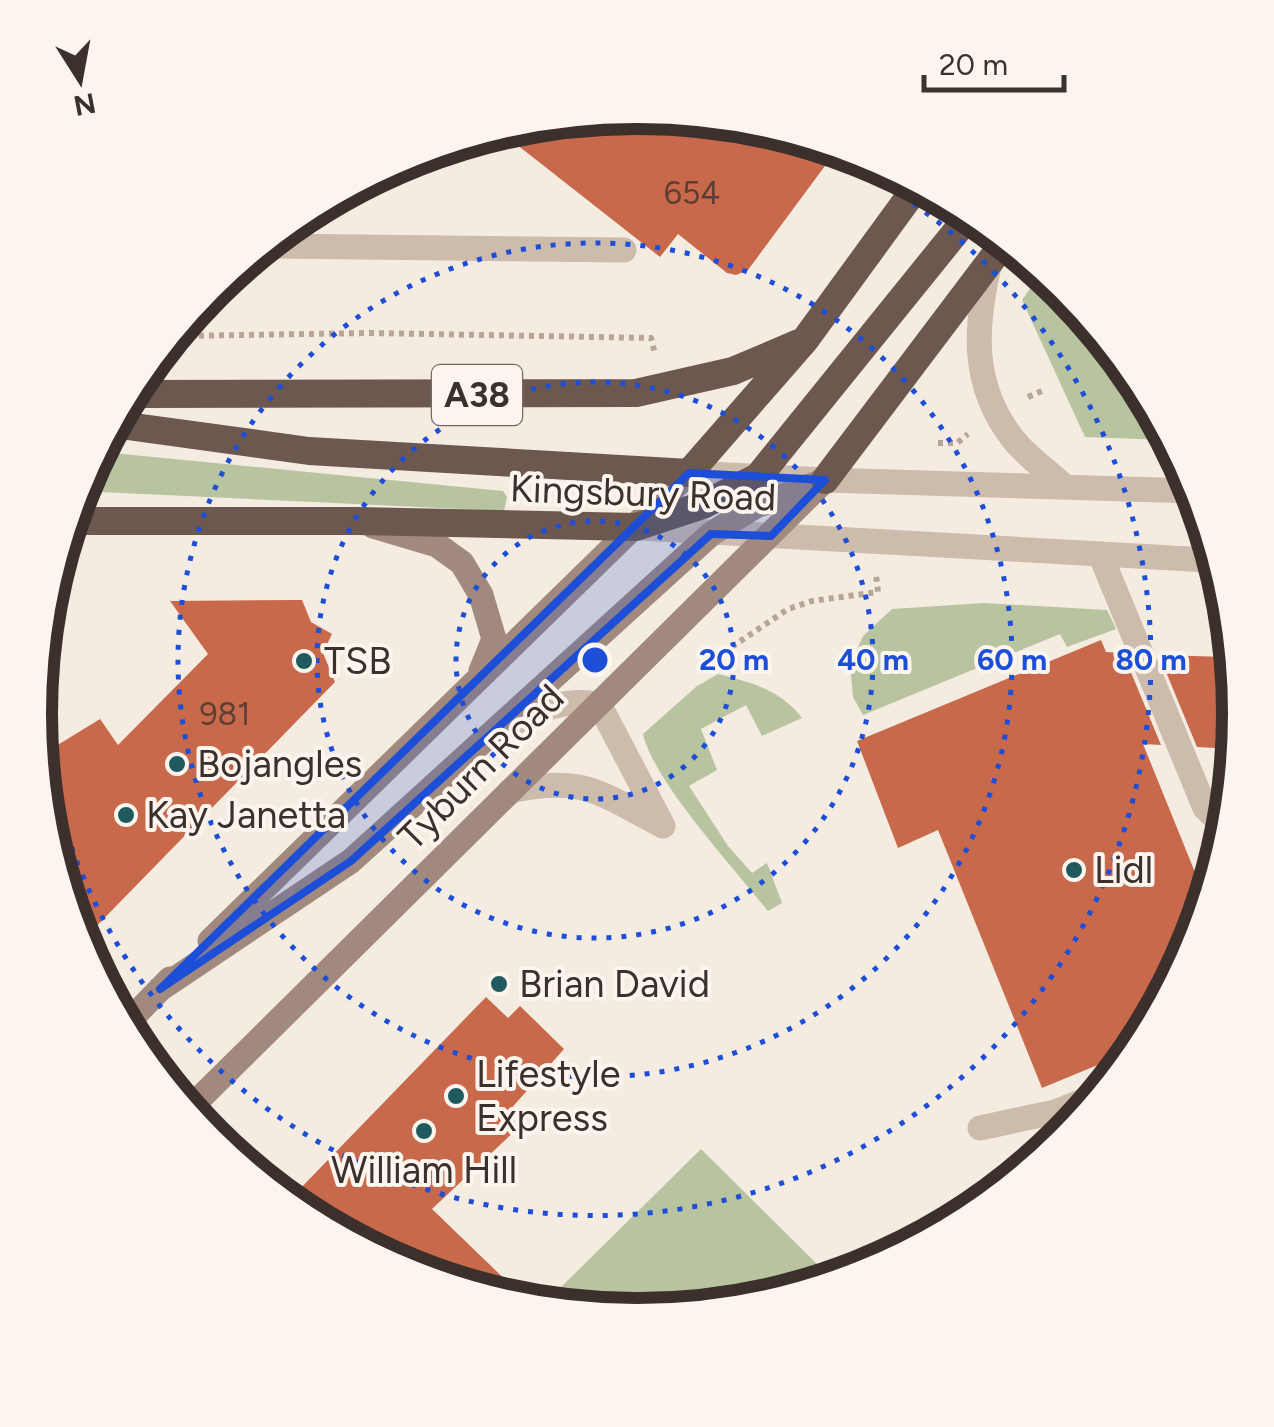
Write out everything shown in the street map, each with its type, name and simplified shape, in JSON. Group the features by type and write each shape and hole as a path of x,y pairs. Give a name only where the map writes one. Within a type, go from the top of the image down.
{"highway":[{"path":"129,425 309,452 689,473 804,340 909,196"},
{"name":"Tyburn Road","path":"636,527 703,506 758,477 960,227"},
{"path":"825,480 995,254"},
{"name":"A38","path":"148,394 636,393 733,371 804,340"},
{"name":"Kingsbury Road","path":"86,521 636,527"}],"main road":[{"name":"Tyburn Road","path":"136,1014 689,473"},
{"path":"160,989 350,860 711,534 756,506 825,480"},
{"name":"Tyburn Road","path":"199,1100 825,480"},
{"path":"358,522 436,545 462,564 482,595 494,639 478,681"}],"street":[{"path":"286,246 624,250"},
{"path":"995,254 978,314 980,363 990,396 1014,440 1064,486"},
{"name":"Kingsbury Road","path":"689,473 1177,490"},
{"name":"Kingsbury Road","path":"636,527 1201,560"},
{"path":"1100,554 1205,808 1212,815"},
{"path":"495,732 550,706 576,700 599,704 663,826 586,786 547,783 510,791"},
{"path":"980,1128 1070,1106"}],"path":[{"path":"191,336 372,333 651,338"},
{"path":"938,459 938,443 957,443 978,426"},
{"path":"696,646 712,661 788,608 878,592 876,573"}],"highlighted area":[{"path":"689,473 825,480 771,536 711,534 351,861 160,989"}],"green space":[{"path":"1033,284 1050,300 1101,358 1153,440 1085,437 1022,300"},
{"path":"114,453 503,491 507,497 504,511 96,492"},
{"path":"984,603 1107,610 1116,629 1067,647 1060,634 863,715 853,697 850,665 863,636 892,609"},
{"path":"718,674 775,694 802,718 762,736 746,705 701,729 717,770 689,786 728,846 752,873 767,863 782,903 768,911 678,800 650,754 643,734 697,686"},
{"path":"701,1149 821,1268 751,1287 675,1297 599,1297 556,1292"}],"building":[{"path":"599,130 675,130 751,140 828,161 748,270 736,275 727,273 678,234 660,257 514,142"},
{"path":"302,600 311,622 332,634 323,653 335,682 94,929 72,865 54,747 100,719 118,745 208,654 170,601"},
{"name":"Lidl","path":"1101,640 1106,652 1123,653 1161,745 1143,744 1198,878 1161,972 1106,1061 1042,1088 938,830 898,848 857,741"},
{"path":"1159,655 1218,657 1220,748 1197,747"},
{"path":"486,997 508,1018 520,1006 564,1049 507,1113 520,1126 432,1209 509,1284 413,1254 345,1220 299,1190"}],"place":[{"name":"TSB","path":"304,661"},
{"name":"Bojangles","path":"177,764"},
{"name":"Kay Janetta","path":"126,815"},
{"name":"Lidl","path":"1074,870"},
{"name":"Brian David","path":"499,984"},
{"name":"Lifestyle Express","path":"456,1096"},
{"name":"William Hill","path":"424,1131"}]}
